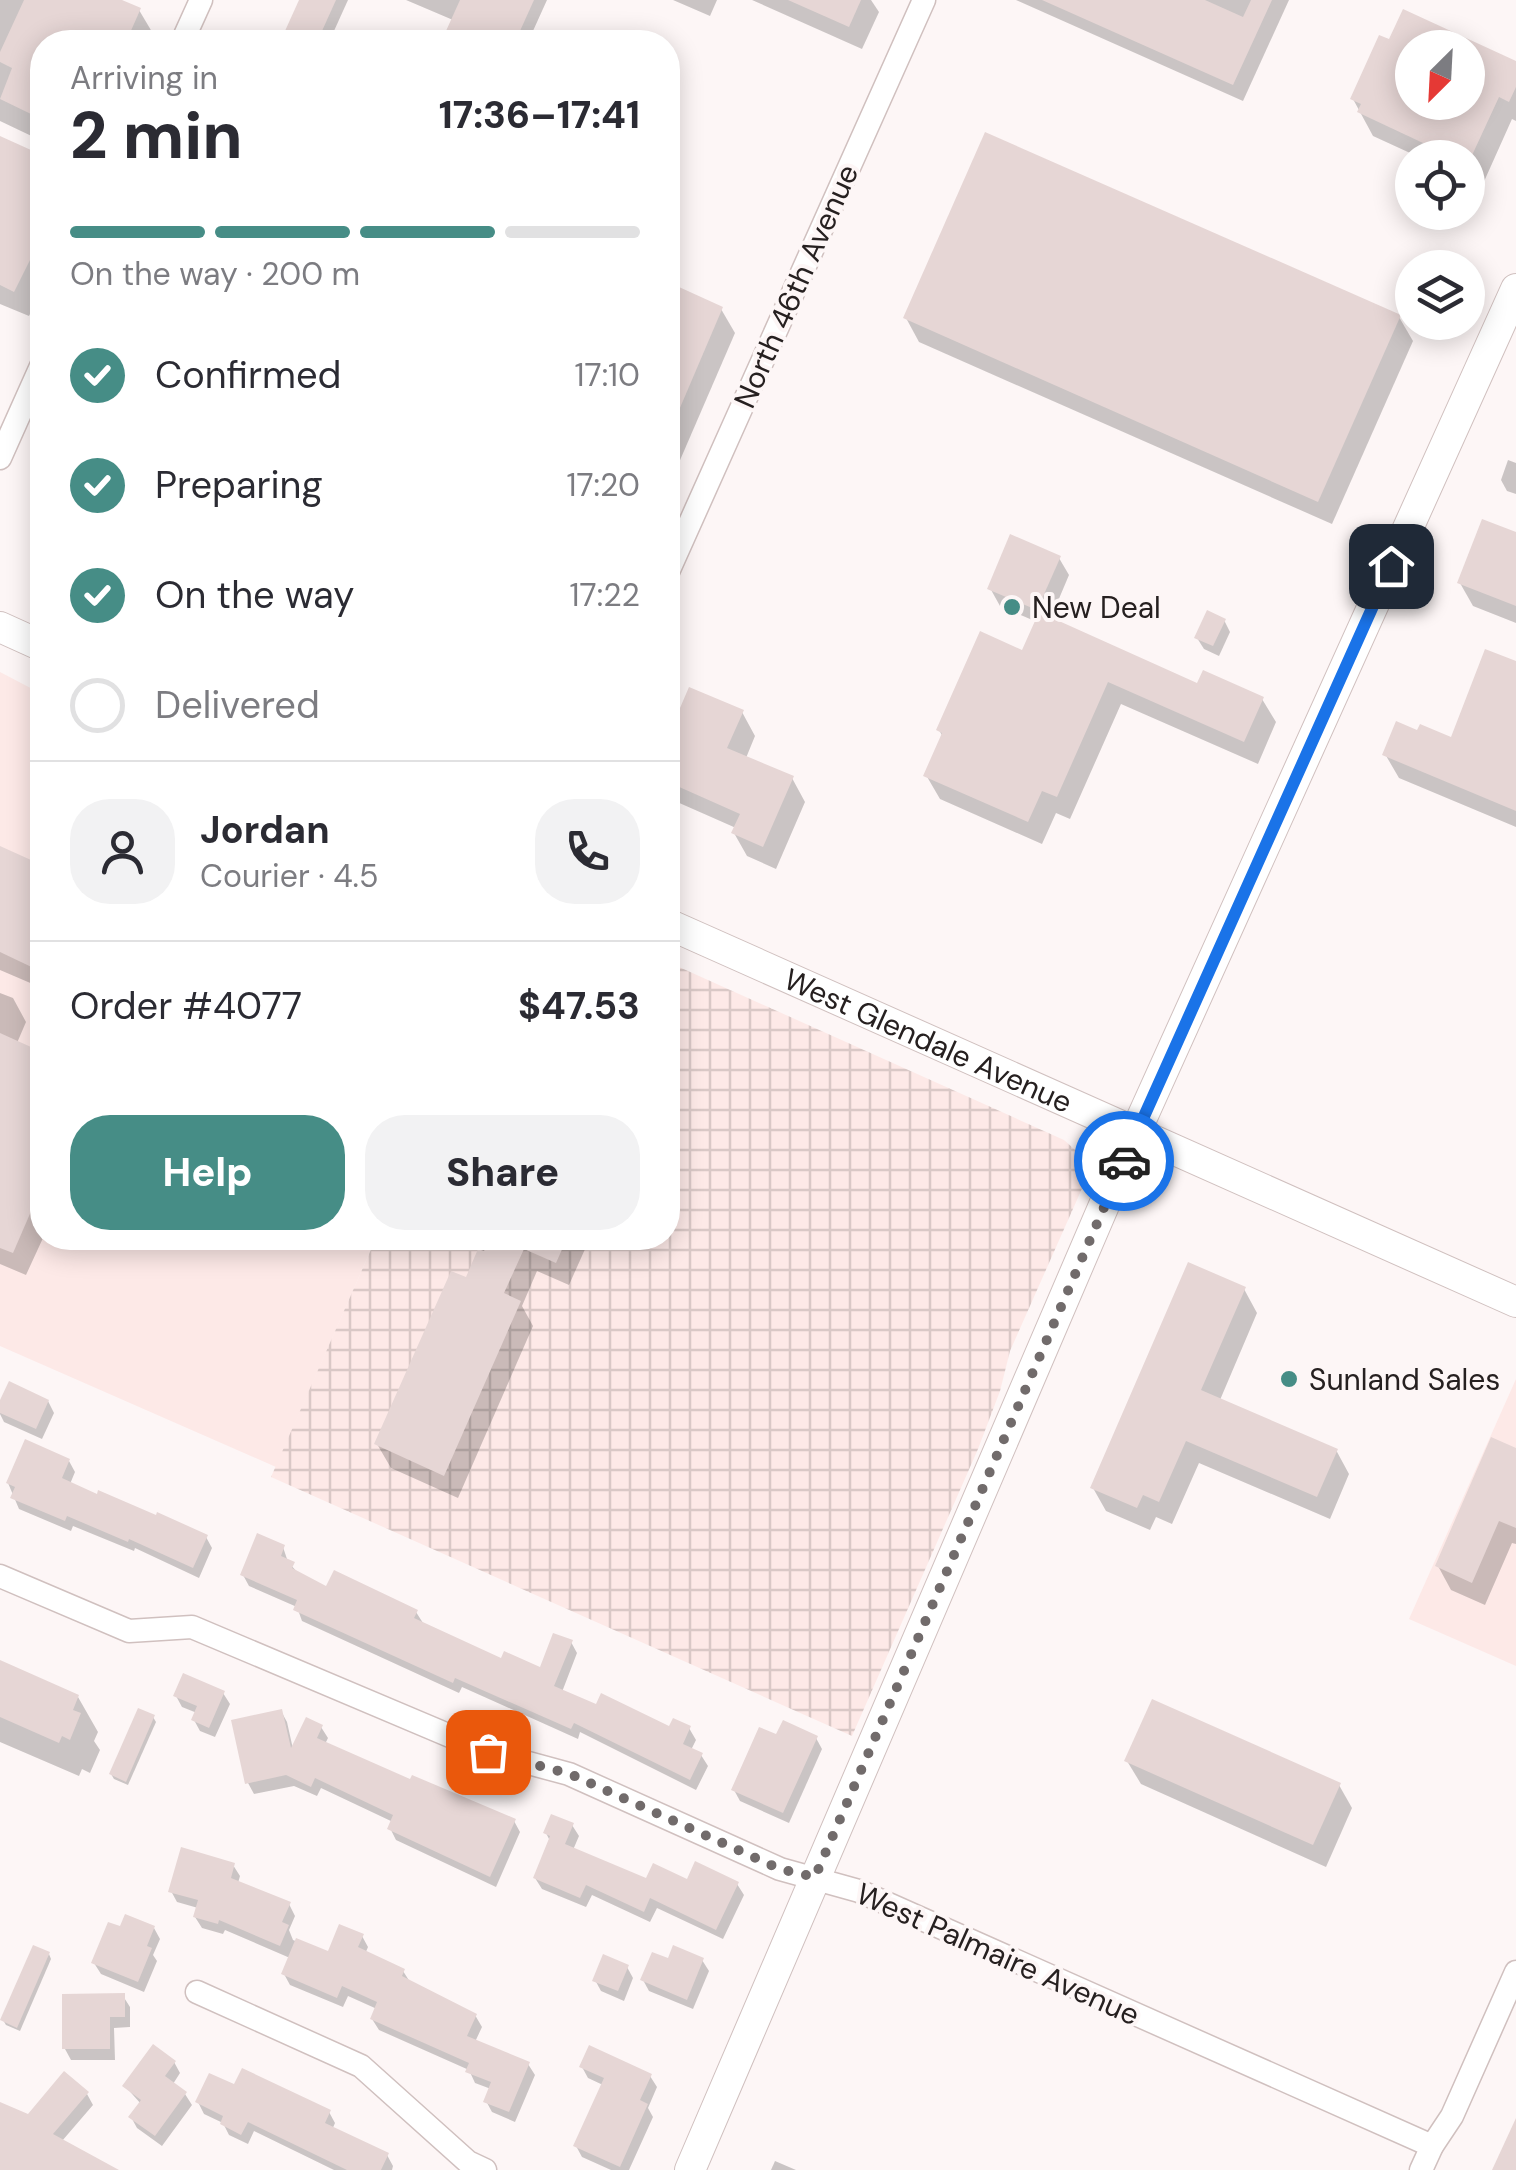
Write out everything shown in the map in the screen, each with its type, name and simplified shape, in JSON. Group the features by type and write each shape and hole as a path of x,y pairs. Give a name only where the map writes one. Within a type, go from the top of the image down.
{"street":[{"path":"187,30 201,0"},
{"name":"North 46th Avenue","path":"680,545 924,0"},
{"path":"690,2170 1135,1133 1516,289"},
{"path":"0,458 30,391"},
{"path":"0,627 30,641"},
{"name":"West Glendale Avenue","path":"680,929 1516,1302"},
{"name":"West Palmaire Avenue","path":"0,1576 129,1631 192,1627 488,1752 570,1774 780,1869 860,1890 1432,2146"},
{"path":"1421,2170 1452,2116 1516,1972"},
{"path":"197,1992 361,2066 468,2162 484,2170"}],"shaded area":[{"path":"0,672 30,688 30,1250 371,1250 276,1467 0,1346"},
{"path":"680,967 1064,1140 1082,1156 1084,1184 1010,1351 978,1449 852,1736 271,1477 371,1250 680,1250"},
{"path":"1516,1379 1516,1666 1409,1619"}],"building":[{"path":"24,0 122,0 141,8 131,30 30,30 30,114 0,99 12,68 0,62 0,52"},
{"path":"299,0 336,0 322,30 285,30"},
{"path":"460,0 534,0 520,30 446,30"},
{"path":"788,0 861,0 849,27"},
{"path":"1042,0 1205,0 1243,17 1251,0 1272,0 1233,85"},
{"path":"1403,9 1449,30 1395,30 1395,120 1485,120 1485,47 1516,61 1516,87 1509,102 1499,97 1479,140 1417,140 1357,112 1361,104 1350,99 1379,35 1389,39"},
{"path":"985,132 1395,312 1395,329 1318,502 903,318"},
{"path":"0,136 30,150 30,260 14,292 0,285"},
{"path":"680,287 723,307 680,408"},
{"path":"1482,519 1516,532 1516,606 1457,583"},
{"path":"1010,534 1061,556 1037,610 987,589"},
{"path":"1207,610 1226,619 1213,646 1194,638"},
{"path":"1039,612 1197,683 1203,670 1264,697 1244,742 1108,682 1057,797 1042,791 1028,822 923,776 942,733 936,730 980,631 1022,650"},
{"path":"1485,649 1516,661 1516,811 1382,755 1396,721 1417,730 1420,724 1451,737"},
{"path":"689,687 744,710 727,748 794,776 763,847 731,833 740,814 680,787 680,708"},
{"path":"0,846 30,860 30,966 0,952"},
{"path":"0,1033 30,1047 30,1214 13,1253 0,1248"},
{"path":"478,1250 524,1250 504,1293 521,1301 444,1476 374,1444 451,1271 466,1277"},
{"path":"526,1250 562,1250 556,1263"},
{"path":"1188,1262 1246,1287 1201,1390 1338,1449 1317,1497 1186,1441 1159,1502 1143,1495 1137,1508 1090,1488"},
{"path":"9,1381 49,1400 36,1429 0,1413 0,1400"},
{"path":"1491,1437 1516,1448 1516,1528 1499,1521 1472,1583 1435,1566"},
{"path":"25,1439 70,1459 62,1478 208,1535 193,1568 129,1539 128,1542 67,1516 65,1521 10,1498 15,1487 6,1483"},
{"path":"257,1533 285,1545 281,1556 295,1562 292,1568 326,1586 334,1570 418,1610 414,1618 501,1658 504,1651 540,1667 553,1633 573,1640 554,1686 596,1704 601,1693 669,1726 673,1718 691,1726 683,1744 703,1753 690,1780 574,1723 571,1729 455,1678 453,1683 293,1610 297,1600 240,1575"},
{"path":"0,1660 79,1695 73,1710 81,1713 70,1740 62,1736 59,1743 0,1717"},
{"path":"183,1673 225,1691 209,1728 191,1720 197,1706 173,1696"},
{"path":"1152,1699 1341,1783 1313,1845 1124,1761"},
{"path":"138,1708 155,1715 126,1782 109,1774"},
{"path":"282,1709 291,1748 306,1717 323,1725 317,1738 516,1819 490,1877 387,1829 393,1815 315,1778 311,1787 286,1775 245,1784 231,1720"},
{"path":"783,1720 818,1736 783,1813 731,1790 759,1727 776,1734"},
{"path":"551,1814 574,1823 565,1844 646,1878 653,1863 687,1879 695,1861 739,1882 716,1930 650,1898 644,1912 586,1885 580,1898 533,1878 550,1836 543,1833"},
{"path":"181,1847 235,1863 231,1878 291,1902 282,1922 289,1925 280,1946 219,1920 218,1924 193,1917 198,1900 168,1892"},
{"path":"125,1914 155,1926 147,1946 152,1948 138,1982 91,1963 108,1922 120,1926"},
{"path":"339,1924 364,1934 358,1947 405,1969 402,1976 477,2014 467,2036 530,2062 509,2112 483,2102 491,2082 465,2072 469,2063 370,2019 377,2002 342,1986 337,1998 281,1974 296,1938 328,1951"},
{"path":"33,1945 50,1952 17,2028 0,2020"},
{"path":"673,1945 704,1958 687,2000 640,1980 652,1952 668,1958"},
{"path":"603,1954 629,1965 618,1991 592,1981"},
{"path":"125,1993 125,2017 110,2017 110,2049 62,2049 62,1994"},
{"path":"153,2044 176,2061 165,2076 187,2092 155,2136 128,2117 141,2100 122,2086"},
{"path":"589,2045 652,2074 640,2100 648,2104 620,2167 573,2146 604,2078 579,2067"},
{"path":"242,2068 331,2110 325,2123 389,2153 381,2170 347,2170 248,2122 241,2135 220,2124 223,2116 195,2102 209,2073 234,2084"},
{"path":"64,2071 89,2092 53,2134 119,2170 0,2170 0,2102 28,2114"},
{"path":"1516,2118 1516,2170 1492,2170"}],"way so far":[{"path":"488,1752 570,1774 780,1869 815,1877 1124,1161"}],"place":[{"name":"New Deal","path":"1012,607"},
{"name":"Sunland Sales","path":"1289,1379"}],"route":[{"path":"1124,1161 1391,566"}]}
